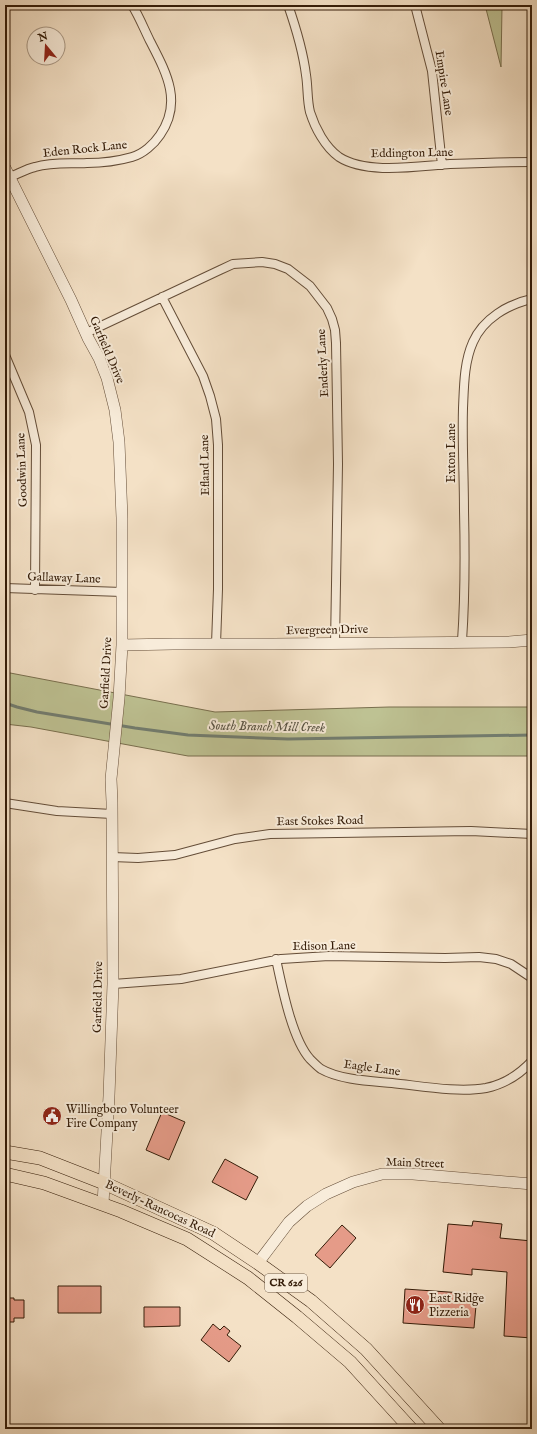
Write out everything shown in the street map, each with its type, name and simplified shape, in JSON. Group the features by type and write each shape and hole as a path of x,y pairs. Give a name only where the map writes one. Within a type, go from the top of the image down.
{"main road":[{"name":"Beverly-Rancocas Road","path":"5,1152 40,1158 104,1183 213,1232 311,1301 368,1352 439,1429"},
{"name":"Beverly-Rancocas Road","path":"5,1174 44,1183 103,1204 187,1239 248,1278 298,1317 350,1362 411,1429"},
{"path":"350,1362 368,1352"}],"street":[{"name":"Eden Rock Lane","path":"7,173 55,164 101,162 134,157 154,144 163,130 170,113 172,103 168,80 163,65 132,5"},
{"name":"Eddington Lane","path":"288,5 302,48 307,78 307,92 310,112 318,132 328,148 340,158 360,166 382,168 532,162"},
{"name":"Empire Lane","path":"415,5 432,71 442,165"},
{"name":"Garfield Drive","path":"7,173 99,358 107,378 115,410 119,442 122,518 122,645 119,698 111,779 113,984 103,1204"},
{"name":"Enderly Lane","path":"86,333 233,264 262,262 275,264 288,269 310,286 327,308 332,318 335,330 338,464 335,644"},
{"name":"Efland Lane","path":"162,297 203,376 216,419 218,445 218,589 216,644"},
{"name":"Exton Lane","path":"462,641 465,600 463,427 464,380 469,353 480,330 489,320 510,306 532,299"},
{"name":"Goodwin Lane","path":"5,355 29,412 35,440 35,590"},
{"name":"Gallaway Lane","path":"5,588 122,592"},
{"name":"Evergreen Drive","path":"122,645 335,644 462,641 509,642 532,640"},
{"path":"5,803 57,811 112,814"},
{"name":"East Stokes Road","path":"112,857 138,858 175,855 235,839 270,834 465,831 532,834"},
{"name":"Edison Lane","path":"113,984 181,979 276,960 329,956 445,958 479,957 496,959 511,964 532,978"},
{"name":"Eagle Lane","path":"276,960 283,993 301,1046 321,1069 336,1075 415,1086 455,1089 486,1088 499,1085 512,1079 532,1061"},
{"name":"Main Street","path":"258,1263 289,1222 307,1206 326,1194 353,1182 382,1174 414,1174 532,1184"}],"green space":[{"path":"485,5 502,5 501,67"},
{"path":"5,672 215,712 389,707 532,707 532,756 188,756 31,727 5,724"}],"building":[{"path":"162,1112 185,1122 169,1160 146,1150"},
{"path":"225,1159 258,1177 246,1200 212,1182"},
{"path":"473,1221 502,1224 500,1238 532,1241 532,1338 504,1336 507,1272 472,1269 472,1275 443,1272 448,1224 472,1226"},
{"path":"342,1225 356,1238 330,1268 315,1255"},
{"path":"58,1286 101,1286 101,1313 58,1313"},
{"path":"405,1289 477,1294 474,1328 403,1323"},
{"path":"5,1298 24,1300 24,1318 14,1318 14,1322 5,1322"},
{"path":"144,1307 180,1307 180,1326 144,1327"},
{"path":"213,1324 220,1330 224,1326 230,1331 227,1335 241,1346 229,1362 201,1340"}],"waterway":[{"name":"South Branch Mill Creek","path":"5,703 37,712 188,735 288,739 532,735"}],"place":[{"name":"Willingboro Volunteer Fire Company","path":"52,1116"},
{"name":"East Ridge Pizzeria","path":"415,1305"}]}
